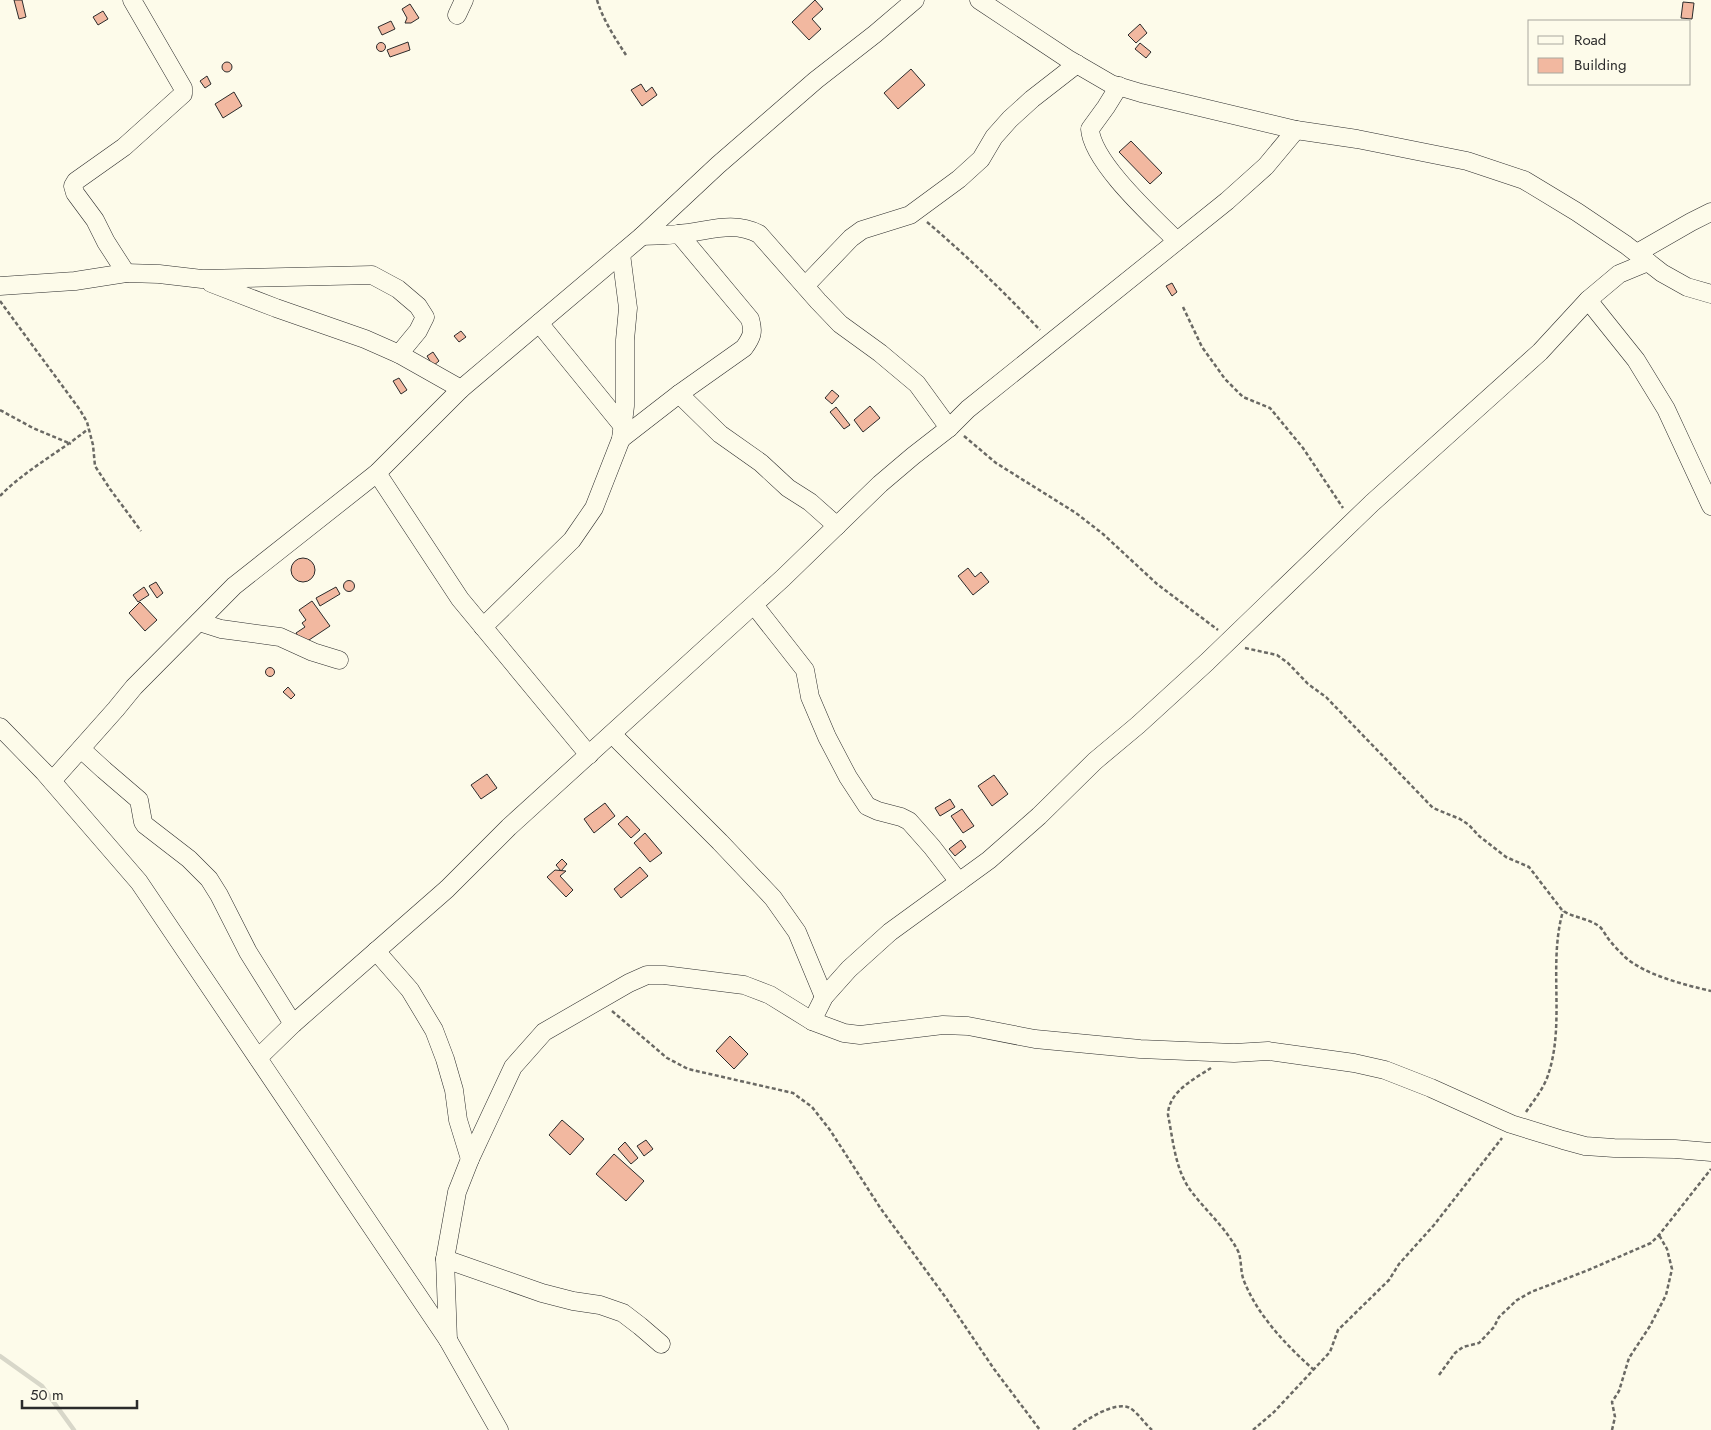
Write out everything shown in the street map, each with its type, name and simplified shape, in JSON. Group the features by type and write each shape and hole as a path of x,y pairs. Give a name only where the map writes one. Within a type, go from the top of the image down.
{"street":[{"path":"126,273 106,242 95,220 75,193 73,186 76,181 124,147 180,99 183,94 183,88 132,0"},
{"path":"52,781 134,687 234,586 377,473 461,388 642,236 718,165 808,86 915,0"},
{"path":"979,0 1111,84 1296,130 1357,139 1467,161 1524,180 1577,212 1662,273 1687,287 1711,294"},
{"path":"805,286 851,238 862,230 912,213 959,179 981,158 994,137 1010,119 1077,64"},
{"path":"1119,86 1090,129 1093,144 1120,183 1177,241"},
{"path":"258,1058 293,1024 447,889 509,827 754,605 893,472 968,409 1227,201 1266,166 1296,130"},
{"path":"812,1021 824,997 849,969 890,932 989,860 1040,816 1095,761 1138,726 1229,642 1352,522 1540,352 1588,300 1619,274 1691,222 1711,212"},
{"path":"642,236 679,234 736,227 747,228 759,234 840,324 880,353 917,384 950,426"},
{"path":"622,432 744,348 752,338 753,329 750,319 679,234"},
{"path":"483,626 572,540 594,508 622,432 628,308 621,254"},
{"path":"0,286 75,281 126,273 159,274 202,279 366,274 378,277 398,289 418,306 425,317 418,331 398,354"},
{"path":"202,279 364,339 398,354 461,388"},
{"path":"1588,300 1636,360 1666,409 1711,506"},
{"path":"539,323 622,432"},
{"path":"679,394 720,434 743,449 837,526"},
{"path":"377,473 460,599 589,755"},
{"path":"754,605 806,670 810,697 827,737 866,806 909,821 959,882"},
{"path":"199,622 221,629 280,637 313,652 339,660"},
{"path":"0,727 52,781 139,882 448,1340 499,1430"},
{"path":"612,734 714,835 773,898 797,932 824,997"},
{"path":"81,748 139,800 145,825 189,859 209,879 248,952 293,1024"},
{"path":"376,951 410,990 434,1030 454,1090 458,1120 470,1159"},
{"path":"448,1340 445,1259 456,1192 513,1067 544,1032 599,1000 647,976 664,974 744,985 770,995 812,1021 844,1033 860,1035 942,1025 968,1026 1035,1039 1112,1047 1234,1053 1268,1050 1354,1062 1377,1068 1431,1088 1513,1125 1584,1146 1711,1152"},
{"path":"445,1259 542,1293 573,1301 600,1305 623,1313 661,1344"}],"path":[{"path":"596,0 608,26 626,55"},
{"path":"912,213 933,227 999,287 1012,303 1051,342"},
{"path":"0,301 80,410 87,422 96,466 141,532"},
{"path":"1183,307 1202,347 1225,379 1243,397 1270,408 1303,448 1352,522"},
{"path":"0,410 33,428 71,444"},
{"path":"950,426 996,462 1069,508 1103,534 1157,584 1229,642 1277,655 1283,659 1308,684 1326,697 1433,808 1469,824 1479,836 1506,857 1529,867 1568,915 1602,928 1607,937 1626,958 1640,967 1672,980 1711,991"},
{"path":"0,496 10,486 71,444 89,429"},
{"path":"1253,1430 1274,1412 1330,1352 1338,1330 1389,1280 1537,1096 1549,1074 1553,1057 1556,964 1559,924 1563,911"},
{"path":"599,1000 667,1058 688,1069 793,1093 812,1107 830,1130 881,1209 946,1298 994,1369 1040,1430"},
{"path":"1234,1053 1186,1084 1168,1105 1169,1123 1180,1172 1190,1190 1208,1210 1238,1252 1243,1280 1258,1309 1290,1348 1314,1370"},
{"path":"1439,1375 1455,1353 1463,1347 1479,1343 1494,1327 1499,1317 1517,1300 1531,1292 1651,1243 1711,1170"},
{"path":"1612,1430 1615,1417 1612,1402 1619,1391 1629,1358 1650,1326 1666,1295 1672,1269 1667,1249 1659,1235"},
{"path":"1074,1430 1087,1418 1110,1409 1123,1407 1129,1408 1152,1430"}],"building":[{"path":"14,0 22,0 26,17 19,19"},
{"path":"815,0 823,9 812,19 821,29 809,40 792,22"},
{"path":"1683,2 1694,3 1692,19 1681,18"},
{"path":"410,4 419,18 411,23 405,23 407,18 402,9"},
{"path":"103,11 108,19 98,25 93,17"},
{"path":"391,21 395,29 382,35 378,27"},
{"path":"1140,24 1147,33 1136,43 1128,35"},
{"path":"381,42 386,47 381,52 376,47"},
{"path":"408,42 410,50 390,57 387,50"},
{"path":"1140,43 1151,52 1146,58 1135,49"},
{"path":"225,62 229,62 232,67 231,71 225,72 222,69 222,65"},
{"path":"911,69 925,85 898,109 884,93"},
{"path":"207,76 211,84 205,88 200,81"},
{"path":"641,84 646,92 652,87 657,95 642,106 631,90"},
{"path":"234,92 242,106 223,118 215,104"},
{"path":"1131,141 1162,173 1150,184 1119,152"},
{"path":"1172,283 1177,292 1172,296 1166,286"},
{"path":"461,331 466,337 459,342 454,336"},
{"path":"433,352 439,361 433,366 427,356"},
{"path":"399,378 407,390 401,394 393,381"},
{"path":"832,390 839,396 832,404 825,398"},
{"path":"870,406 880,418 863,432 854,420"},
{"path":"836,407 850,425 844,429 830,412"},
{"path":"303,558 312,561 315,570 312,579 303,582 294,579 291,570 294,561"},
{"path":"968,568 975,577 981,572 989,582 973,595 958,576"},
{"path":"347,581 351,581 354,586 353,590 347,591 344,588 344,584"},
{"path":"156,582 163,593 157,598 149,586"},
{"path":"144,587 149,595 138,602 133,595"},
{"path":"336,587 340,594 320,606 316,598"},
{"path":"312,601 330,626 303,644 296,633 305,627 302,623 306,620 299,610"},
{"path":"140,602 157,620 145,631 129,613"},
{"path":"270,667 275,672 270,677 265,672"},
{"path":"288,687 295,695 291,699 283,692"},
{"path":"487,774 497,788 481,799 471,785"},
{"path":"994,775 1008,794 992,806 978,786"},
{"path":"950,799 955,807 940,816 935,808"},
{"path":"605,803 615,816 594,833 584,819"},
{"path":"962,809 974,826 963,833 951,816"},
{"path":"627,816 640,830 631,838 618,824"},
{"path":"645,833 662,853 650,862 634,843"},
{"path":"961,840 966,847 955,856 949,849"},
{"path":"562,859 567,864 561,871 556,865"},
{"path":"640,867 648,876 621,898 614,889"},
{"path":"555,870 566,871 560,876 573,890 566,897 547,877"},
{"path":"730,1036 748,1054 734,1069 716,1051"},
{"path":"562,1120 584,1139 570,1155 549,1135"},
{"path":"646,1140 653,1149 644,1156 637,1146"},
{"path":"625,1142 638,1158 631,1164 618,1149"},
{"path":"614,1154 644,1181 626,1201 596,1174"}],"waterway":[{"path":"0,1356 42,1386 74,1430"}]}
